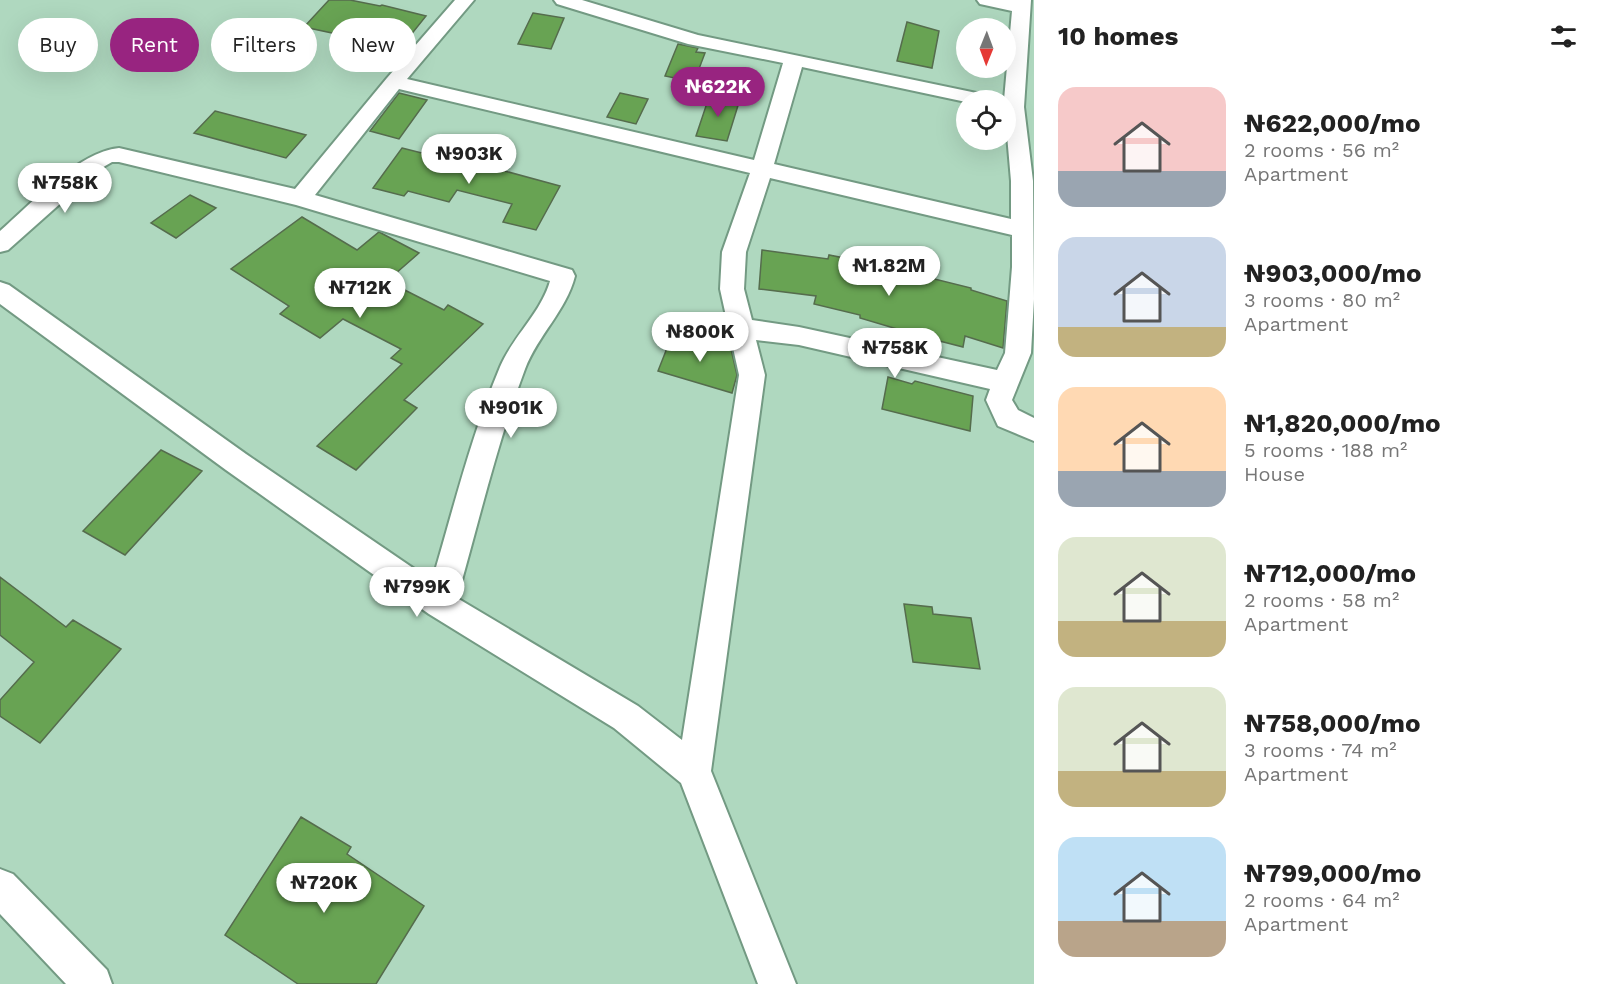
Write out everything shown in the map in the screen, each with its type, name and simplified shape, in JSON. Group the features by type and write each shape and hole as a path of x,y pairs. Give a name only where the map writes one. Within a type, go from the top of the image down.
{"street":[{"path":"300,198 394,82 465,0"},
{"path":"562,0 695,40 956,94"},
{"path":"986,0 1022,4 1012,90"},
{"path":"777,984 694,771 752,375 732,289 734,252 762,170 794,59"},
{"path":"394,82 1023,230"},
{"path":"1016,144 1022,181 1024,267 1018,353 999,400 1008,418 1034,430"},
{"path":"0,244 90,165 107,156 119,156 300,198 563,276 561,291 514,364 489,435 468,515 440,604"},
{"path":"0,291 236,462 440,604 626,717 694,771"},
{"path":"740,328 799,336 1005,382"},
{"path":"0,887 93,984"}],"building":[{"path":"329,0 350,0 382,5 426,16 416,28 416,18 329,18 329,32 317,30 317,18 312,18"},
{"path":"533,13 564,18 551,49 518,44"},
{"path":"907,22 939,31 932,68 897,61"},
{"path":"678,44 698,48 696,52 705,53 694,82 665,76"},
{"path":"399,93 427,100 399,139 370,131"},
{"path":"620,93 648,99 636,124 607,117"},
{"path":"710,94 740,99 727,141 696,136"},
{"path":"215,111 306,135 286,158 194,133"},
{"path":"402,148 477,167 479,164 560,186 536,230 503,222 512,204 457,190 449,202 408,191 404,196 373,188"},
{"path":"190,195 216,208 176,238 151,223"},
{"path":"302,217 357,250 379,232 419,253 387,281 444,310 448,305 483,324 404,400 417,408 356,470 317,446 402,364 391,358 401,349 343,319 320,338 280,314 289,306 231,269"},
{"path":"762,250 828,259 829,255 874,264 971,288 971,290 1007,301 1003,348 965,336 963,347 860,318 860,315 814,304 816,296 759,289"},
{"path":"673,333 731,349 737,375 732,393 658,371"},
{"path":"888,377 912,384 915,381 973,396 970,431 882,409"},
{"path":"161,450 202,471 125,555 83,531"},
{"path":"0,577 66,627 73,620 121,649 40,743 0,716 0,700 34,662 0,635"},
{"path":"904,604 932,607 933,614 971,618 980,669 913,662"},
{"path":"301,817 351,847 347,854 424,906 376,984 298,984 225,935"}]}
